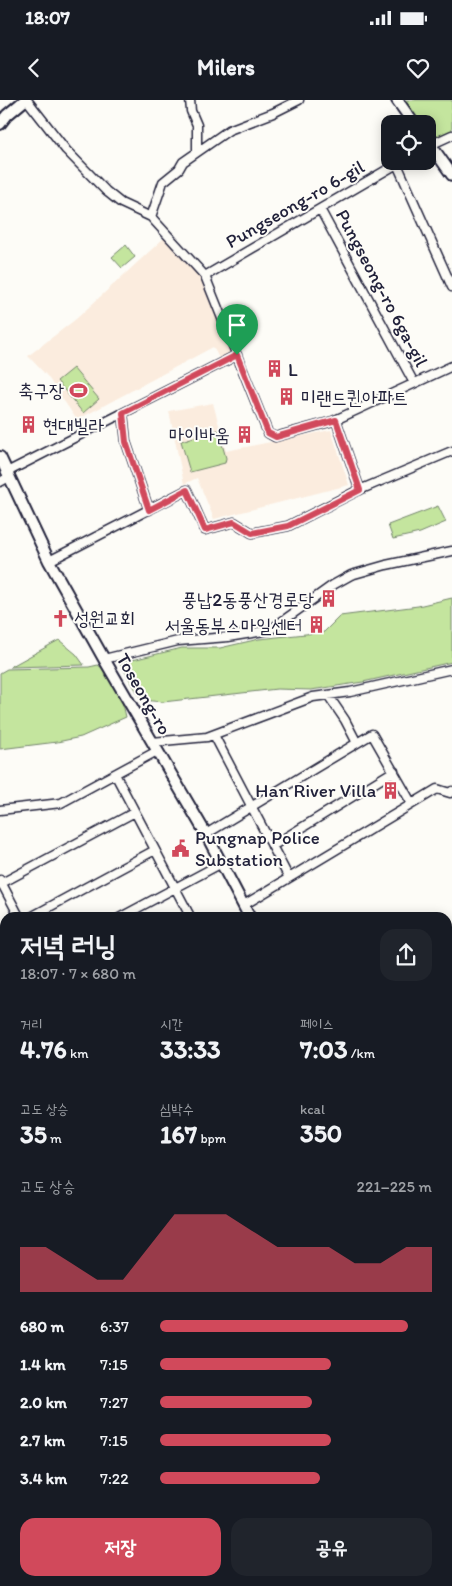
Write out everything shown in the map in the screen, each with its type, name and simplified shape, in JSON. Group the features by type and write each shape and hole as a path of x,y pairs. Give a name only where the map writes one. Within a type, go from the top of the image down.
{"street":[{"path":"0,124 7,115 26,100 66,150 106,191 121,203 151,217 205,276 268,433 276,437 336,420 414,382 452,366"},
{"path":"190,100 191,111 197,125 197,152"},
{"path":"151,217 163,182 179,169 183,162 229,130 273,114 298,100"},
{"path":"396,100 407,115"},
{"path":"436,141 452,135"},
{"path":"436,154 452,175"},
{"name":"Pungseong-ro 6-gil","path":"205,276 387,170"},
{"path":"402,170 452,287"},
{"name":"Pungseong-ro 6ga-gil","path":"320,209 414,382"},
{"path":"5,477 123,413 237,355"},
{"path":"123,413 126,442 149,510"},
{"path":"336,420 360,490"},
{"path":"49,561 187,490 205,530 234,522 252,533 288,526 360,490 452,451"},
{"name":"Toseong-ro","path":"0,457 5,477 49,561 206,834 247,912"},
{"path":"104,659 178,641 270,630 333,584 351,576 386,565 452,551"},
{"path":"0,810 60,803 115,774 155,747 208,737 313,697 350,692 452,670"},
{"path":"328,695 345,720 357,743"},
{"path":"206,834 372,734 412,804"},
{"path":"214,735 289,878"},
{"path":"272,846 394,771"},
{"path":"115,774 188,912"},
{"path":"244,905 437,790 450,793 452,791"},
{"path":"17,912 0,883 135,812"},
{"path":"40,912 155,850"},
{"path":"130,912 222,863"}],"shaded area":[{"path":"164,238 201,278 232,355 220,360 213,347 77,420 47,376 28,356 76,319"},
{"path":"213,403 226,451 331,430 349,485 214,519 197,478 184,484 169,411"}],"green space":[{"path":"404,100 452,100 452,130 436,137 436,115 415,115"},
{"path":"126,245 135,257 122,268 112,257"},
{"name":"축구장","path":"73,368 99,399 83,413 57,381"},
{"path":"218,430 226,458 225,463 190,472 181,441"},
{"path":"438,506 446,522 420,533 393,539 388,525"},
{"path":"452,598 452,662 363,682 311,690 277,689 163,702 142,700 120,663 182,648 220,648 259,639 324,632 340,616 418,606"},
{"path":"59,640 76,654 84,665 10,667"},
{"path":"98,665 114,681 120,694 126,717 81,737 0,749 0,673 7,669 89,667"}],"place":[{"name":"L","path":"274,369"},
{"name":"축구장","path":"78,390"},
{"name":"미랜드퀸아파트","path":"287,397"},
{"name":"현대빌라","path":"29,425"},
{"name":"마이바움","path":"244,434"},
{"name":"풍납2동풍산경로당","path":"328,599"},
{"name":"성원교회","path":"60,618"},
{"name":"서울동부스마일센터","path":"316,625"},
{"name":"Han River Villa","path":"390,790"},
{"name":"Pungnap Police Substation","path":"181,848"}],"route":[{"path":"237,355 268,433 276,437 336,420 360,490 288,526 252,533 234,522 205,530 187,490 149,510 126,442 123,413 237,355"}]}
